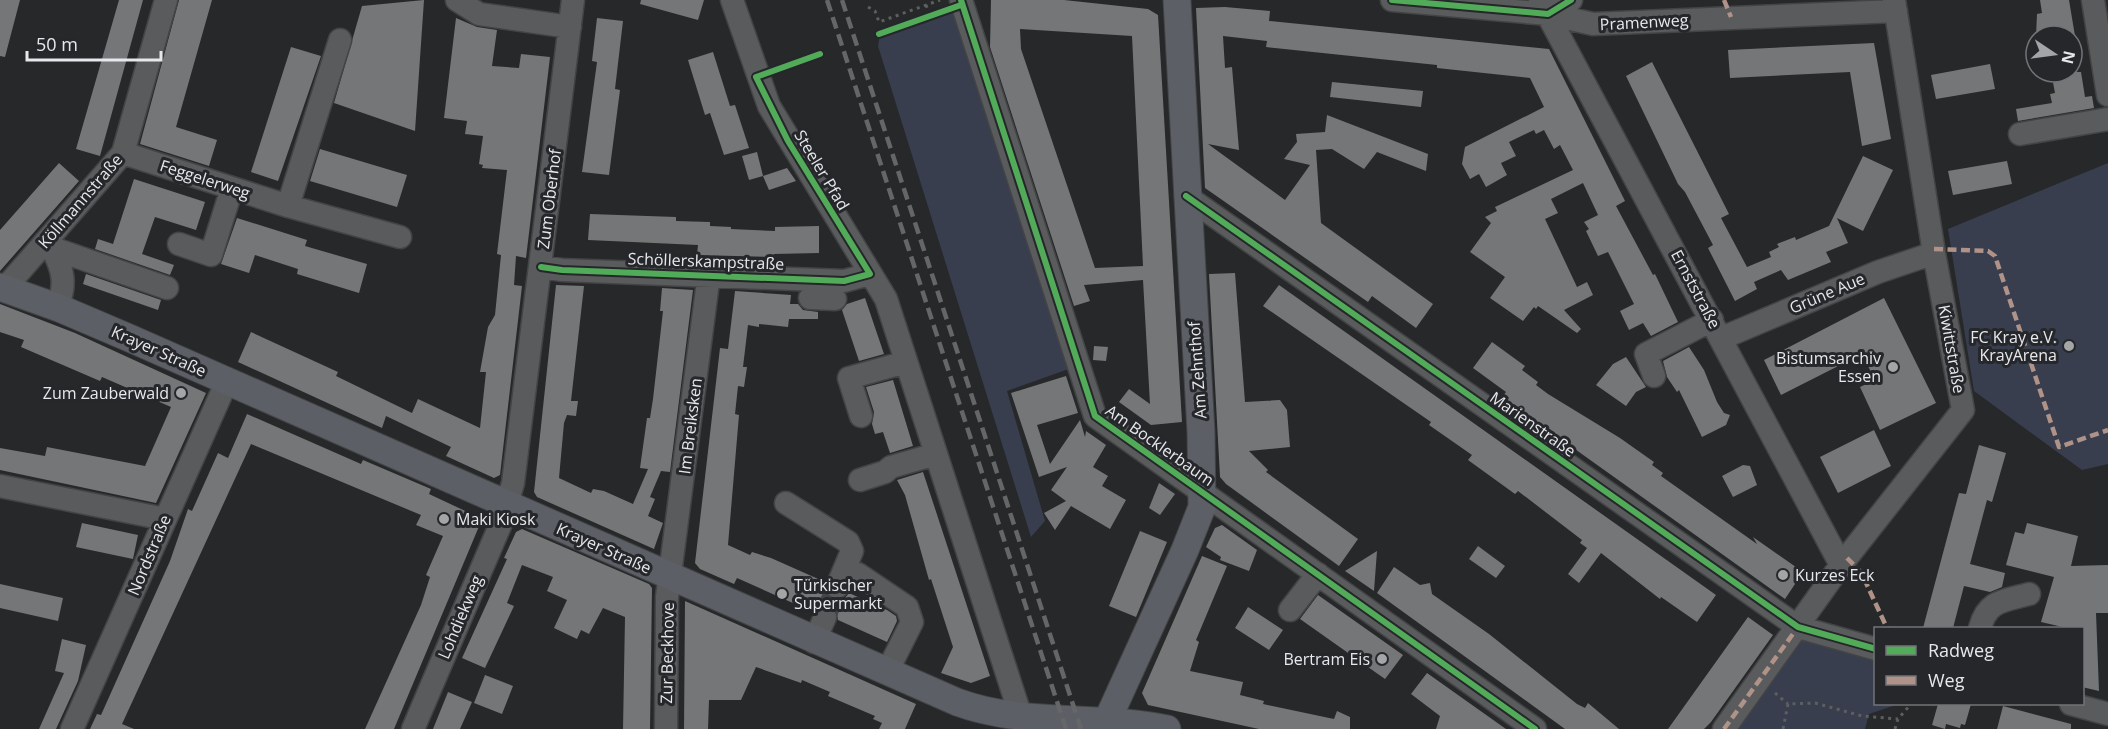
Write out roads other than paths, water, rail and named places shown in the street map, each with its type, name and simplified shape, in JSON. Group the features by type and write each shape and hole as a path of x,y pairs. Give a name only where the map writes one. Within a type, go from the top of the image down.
{"main road":[{"name":"Am Zehnthof","path":"1118,725 1198,520 1203,492 1177,0"},
{"name":"Krayer Straße","path":"3,287 57,307 814,642 966,706 1022,723 1118,725 1167,729"}],"street":[{"name":"Köllmannstraße","path":"3,287 49,245 123,153 166,0"},
{"path":"457,0 479,14 570,27"},
{"name":"Zum Oberhof","path":"507,505 513,483 573,0"},
{"name":"Steeler Pfad","path":"732,0 769,106 870,274"},
{"name":"Pramenweg","path":"1392,0 1544,7 1593,24 1895,6"},
{"path":"1544,7 1571,0"},
{"path":"2093,0 2108,95"},
{"name":"Am Bocklerbaum","path":"954,2 1095,416 1535,729"},
{"name":"Kiwittstraße","path":"1724,729 1841,566 1963,410 1934,253 1895,6"},
{"name":"Ernststraße","path":"1544,7 1841,566"},
{"path":"288,206 340,40"},
{"path":"2020,134 2108,119"},
{"name":"Feggelerweg","path":"123,153 288,206 400,237"},
{"path":"179,244 211,255 232,188"},
{"name":"Marienstraße","path":"1186,196 1798,627 1874,649"},
{"path":"49,245 167,288"},
{"path":"49,245 64,274 64,288 57,307"},
{"name":"Grüne Aue","path":"1654,376 1646,354 1934,253"},
{"name":"Schöllerskampstraße","path":"541,267 562,270 709,274 810,294 870,274"},
{"name":"Im Breiksken","path":"670,577 709,274"},
{"path":"870,274 886,299 1022,723"},
{"path":"810,294 835,299"},
{"path":"850,403 849,378 906,362"},
{"name":"Nordstraße","path":"72,729 227,381"},
{"path":"860,480 885,472 891,467 936,454"},
{"path":"0,486 165,519"},
{"path":"786,503 848,542 852,551 837,587"},
{"name":"Lohdiekweg","path":"413,729 507,505"},
{"path":"858,574 907,607 912,622 887,672"},
{"path":"1290,610 1318,574"},
{"name":"Zur Beckhove","path":"666,729 667,597 670,577"},
{"path":"1980,627 1984,614 1992,606 2029,594"},
{"path":"814,642 825,617"},
{"path":"2075,705 2108,714"}],"tunnel":[{"path":"825,617 837,587"}],"railway":[{"path":"827,0 1066,729"},
{"path":"842,0 1081,729"}],"place":[{"name":"FC Kray e.V. KrayArena","path":"2069,346"},
{"name":"Bistumsarchiv Essen","path":"1893,367"},
{"name":"Zum Zauberwald","path":"181,393"},
{"name":"Maki Kiosk","path":"444,519"},
{"name":"Kurzes Eck","path":"1783,575"},
{"name":"Türkischer Supermarkt","path":"782,594"},
{"name":"Bertram Eis","path":"1382,659"}]}
